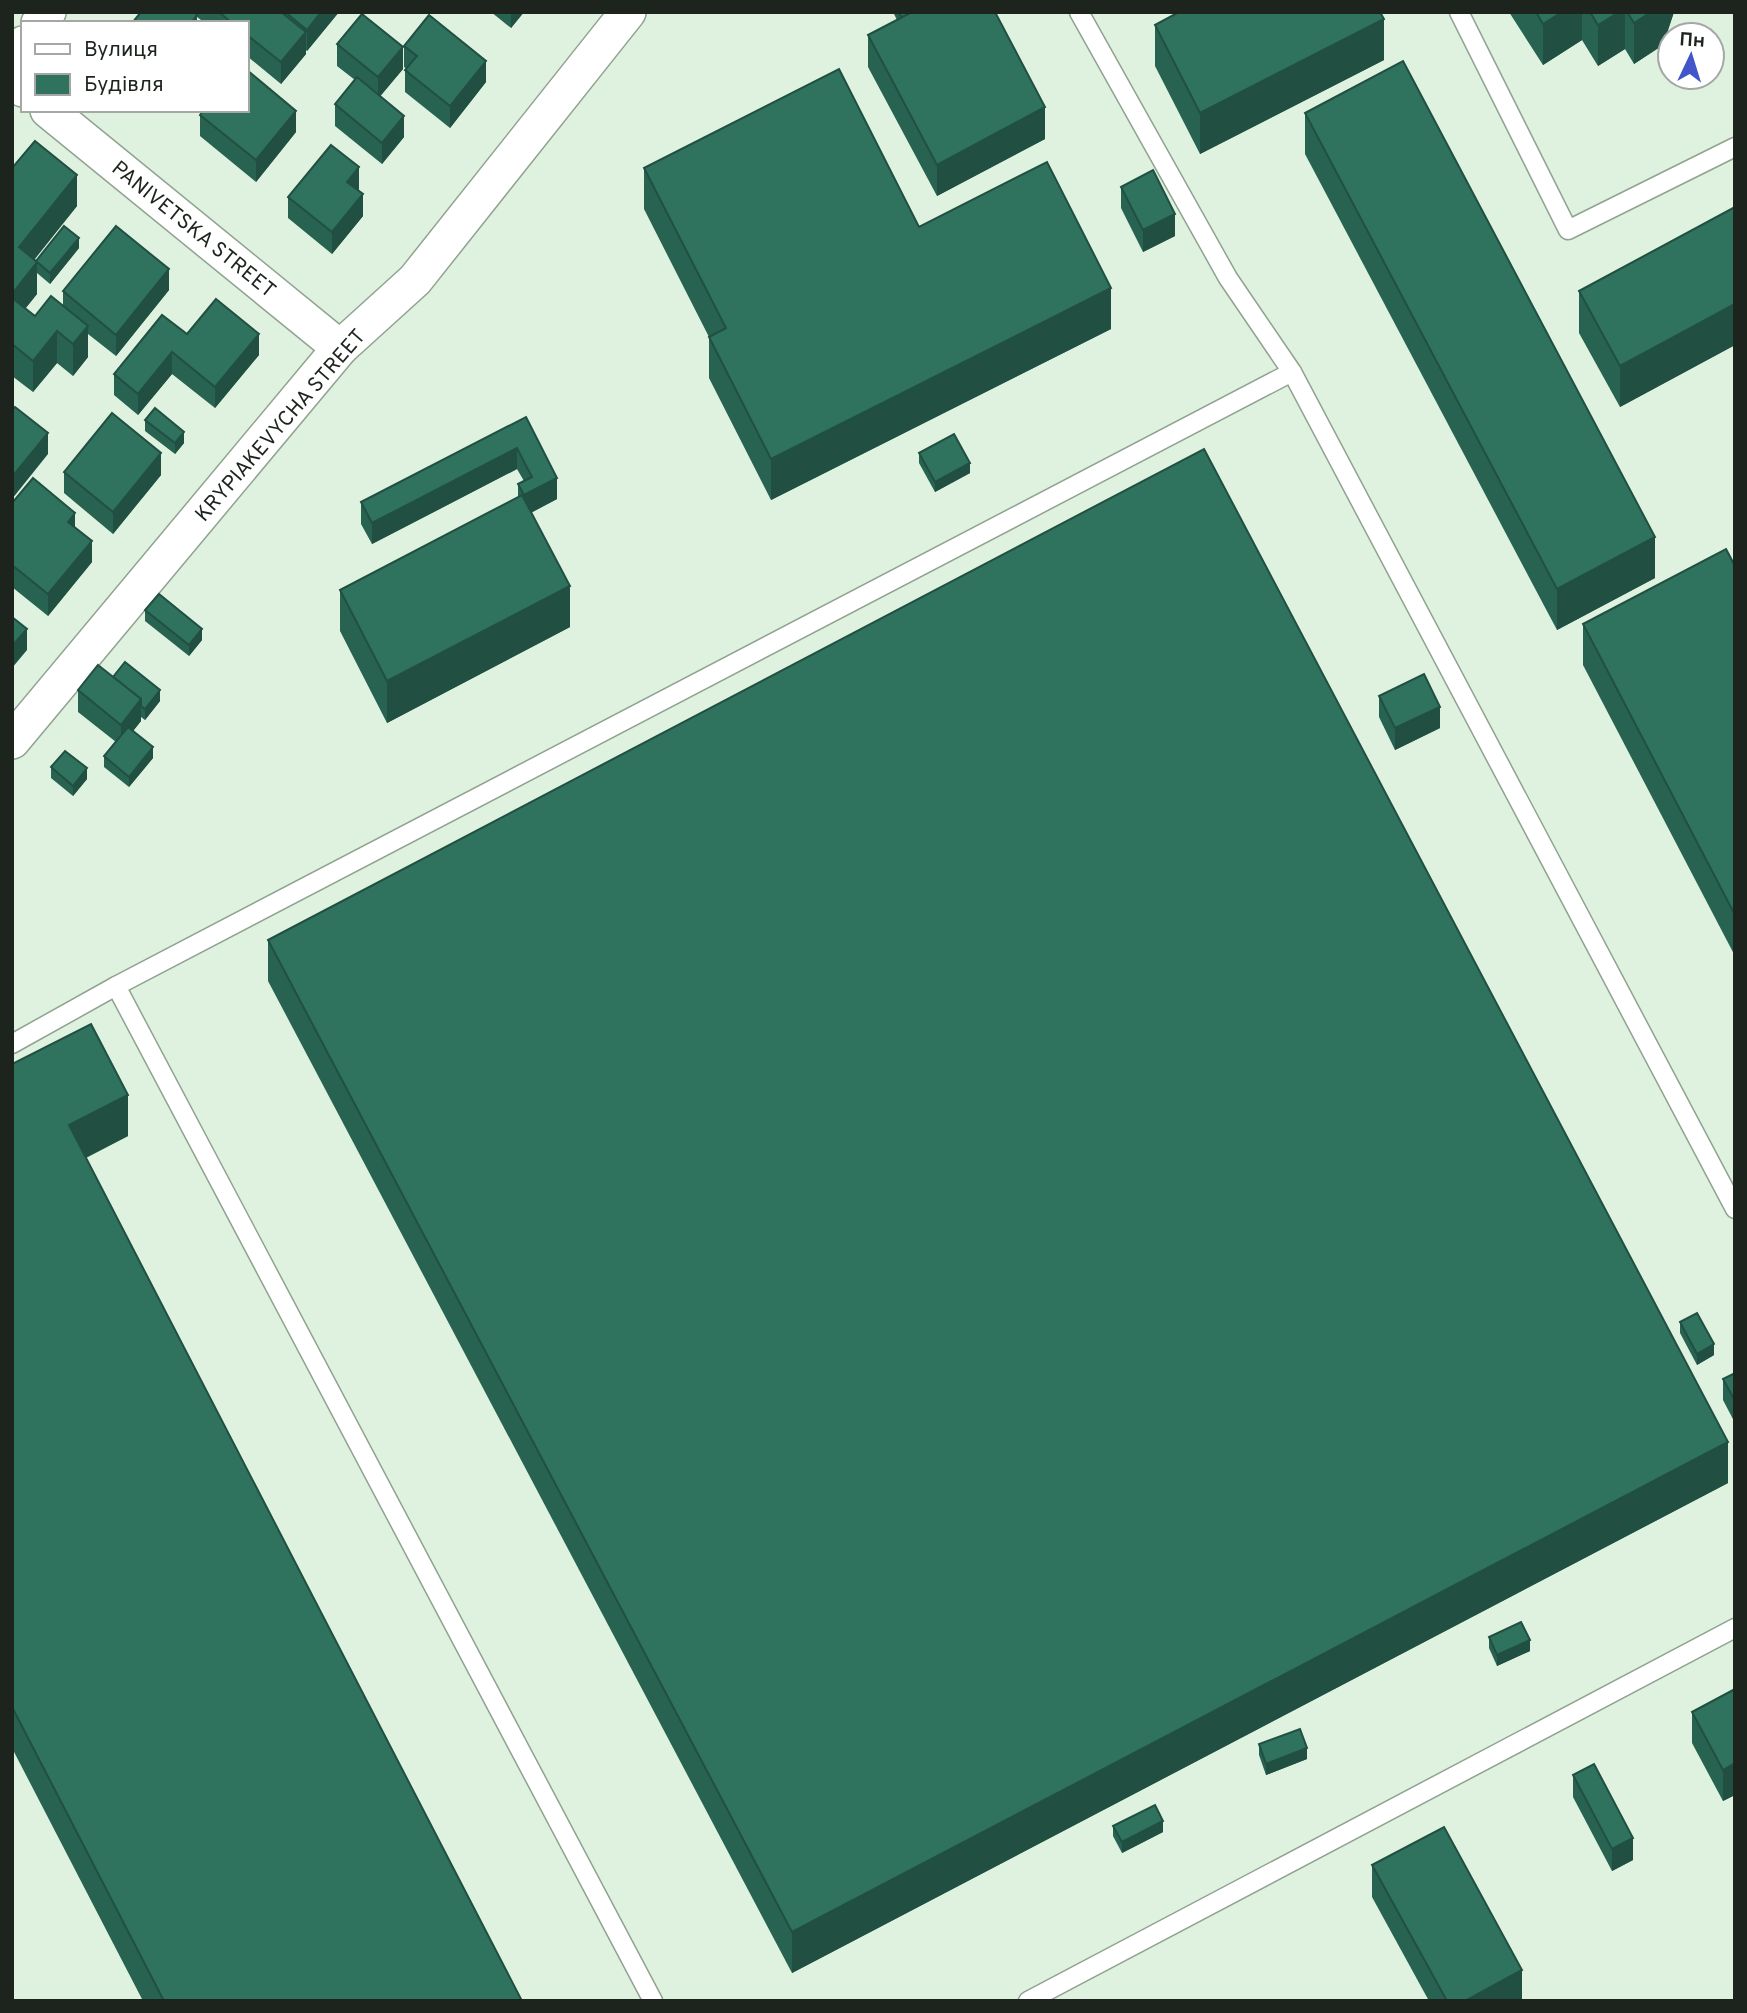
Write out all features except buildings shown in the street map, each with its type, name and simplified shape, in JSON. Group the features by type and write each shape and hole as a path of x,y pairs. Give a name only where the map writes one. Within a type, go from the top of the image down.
{"street":[{"name":"KRYPIAKEVYCHA STREET","path":"12,741 340,348 415,280 628,12"},
{"name":"PANIVETSKA STREET","path":"50,112 340,348"}],"lane":[{"path":"1079,12 1228,278 1292,372 1735,1209"},
{"path":"1459,12 1568,230 1735,147"},
{"path":"12,1044 116,986 1292,372"},
{"path":"116,986 653,2001"},
{"path":"1028,2001 1735,1628"}]}
